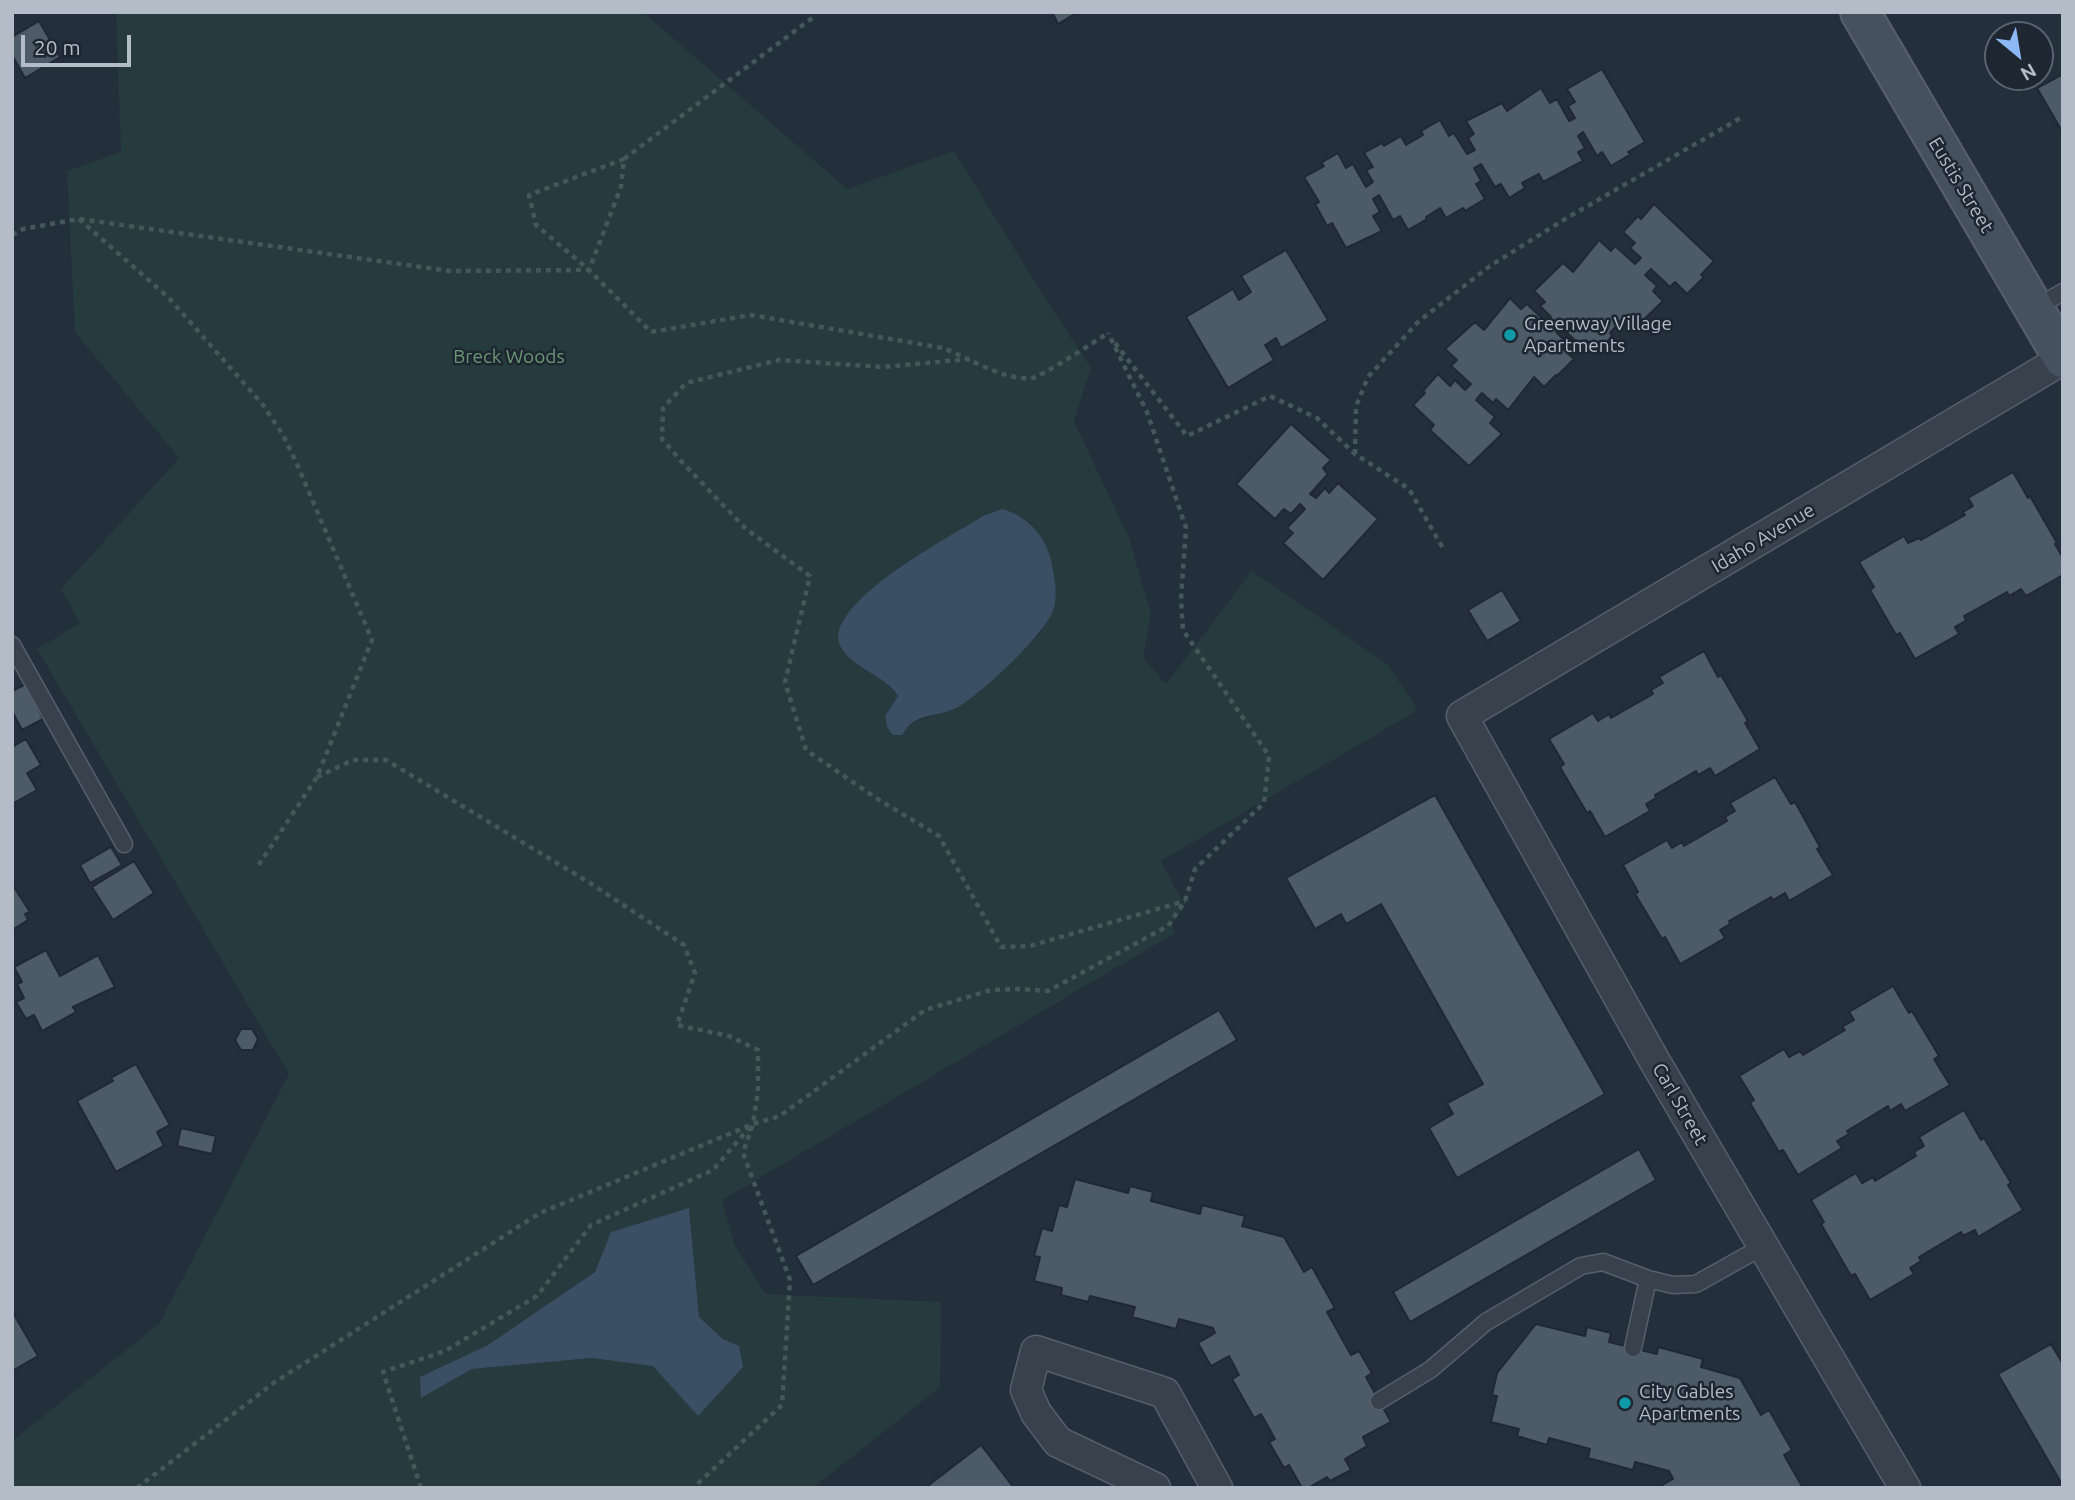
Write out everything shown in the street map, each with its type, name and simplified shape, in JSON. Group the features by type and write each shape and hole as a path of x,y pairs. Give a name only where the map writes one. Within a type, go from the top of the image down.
{"street":[{"name":"Eustis Street","path":"1860,12 1913,105 2049,300 2063,358"},
{"name":"Idaho Avenue","path":"1462,716 2063,358"},
{"name":"Carl Street","path":"1462,716 1654,1060 1905,1488"},
{"path":"1155,1488 1058,1442 1036,1413 1026,1390 1036,1351 1165,1393 1217,1488"}],"lane":[{"path":"12,645 124,844"},
{"path":"1379,1402 1430,1370 1486,1322 1581,1266 1603,1262 1648,1279 1673,1285 1696,1284 1762,1247"},
{"path":"1633,1348 1648,1279"}],"path":[{"path":"815,16 624,159 529,195 536,225 589,270 651,332 751,315 943,348 971,358 1002,374 1033,379 1108,333"},
{"path":"1355,454 1356,406 1368,377 1419,321 1490,266 1564,219 1744,116"},
{"path":"589,270 621,187 624,159"},
{"path":"12,235 23,229 79,219 450,271 589,270"},
{"path":"79,219 169,298 263,405 298,464 372,640 317,777 256,869"},
{"path":"1108,333 1186,436 1270,396 1317,418 1355,454 1409,489 1444,550"},
{"path":"137,1488 275,1382 540,1213 753,1124 780,1116 925,1010 991,990 1048,991 1168,926 1185,901 1195,869 1264,803 1269,756 1183,630 1181,599 1186,528 1147,412 1108,333"},
{"path":"971,358 883,367 779,360 686,383 663,408 662,439 746,529 810,576 785,682 806,750 876,799 939,836 1001,947 1030,946 1185,901"},
{"path":"317,777 353,760 386,760 590,883 684,945 695,973 677,1025 729,1036 758,1050 758,1091 753,1124 743,1153 790,1280 782,1405 693,1488"},
{"path":"421,1488 383,1372 445,1351 537,1296 591,1225 713,1170 753,1124"}],"green space":[{"name":"Breck Woods","path":"116,12 643,12 847,189 954,151 1091,368 1074,421 1129,538 1151,614 1143,658 1166,684 1252,571 1387,664 1418,710 1161,861 1185,906 1172,925 1175,933 722,1200 735,1246 766,1294 941,1302 940,1387 813,1488 12,1488 12,1441 159,1324 289,1074 37,649 80,623 61,589 179,458 75,332 67,171 121,152","holes":["983,516 1029,522 1049,552 1041,633 955,709 913,722 908,728 885,716 898,696 885,682 856,664 843,619 880,582","689,1209 699,1317 723,1339 739,1346 698,1416 653,1365 592,1358 472,1369 422,1397 421,1377 488,1345 595,1272 611,1232"]}],"water":[{"path":"1002,509 1027,521 1045,543 1051,560 1056,596 1049,619 1012,662 982,690 958,707 917,720 902,735 893,735 887,727 885,716 898,696 885,682 847,655 841,647 839,630 850,611 893,572 983,516"},
{"path":"689,1208 699,1317 723,1339 739,1346 743,1367 698,1416 653,1366 592,1358 472,1369 421,1398 420,1377 488,1345 595,1272 611,1232"}],"building":[{"path":"1052,12 1078,12 1058,24"},
{"path":"39,21 60,57 25,78 12,55 12,37"},
{"path":"1602,69 1645,142 1611,166 1602,152 1597,156 1583,132 1578,136 1585,148 1578,152 1583,161 1543,182 1539,174 1522,183 1525,188 1509,198 1501,184 1495,187 1481,164 1474,168 1481,181 1476,184 1485,199 1446,218 1440,208 1408,230 1400,216 1393,220 1379,195 1373,199 1380,212 1373,216 1382,231 1346,248 1332,223 1327,226 1315,204 1319,202 1304,177 1324,166 1321,163 1338,153 1346,168 1353,164 1366,187 1373,182 1366,170 1373,167 1364,153 1382,143 1384,146 1401,136 1406,145 1423,135 1421,131 1440,120 1449,136 1454,133 1467,154 1475,150 1468,138 1474,134 1466,121 1502,103 1507,111 1541,88 1550,103 1557,99 1569,121 1575,118 1568,106 1575,102 1567,89"},
{"path":"2063,74 2063,133 2039,91 2054,91 2054,79"},
{"name":"Greenway Village Apartments","path":"1654,204 1714,261 1701,275 1704,277 1687,294 1675,282 1670,287 1651,269 1645,275 1657,286 1653,291 1663,301 1633,330 1622,320 1610,333 1612,336 1599,352 1586,340 1581,346 1561,327 1556,332 1567,343 1562,348 1574,359 1557,376 1544,387 1534,377 1508,410 1496,399 1493,403 1482,393 1476,400 1495,417 1490,423 1502,434 1469,466 1430,430 1434,425 1413,405 1438,374 1450,386 1455,380 1465,390 1471,384 1451,366 1457,360 1445,349 1475,322 1484,330 1510,298 1521,309 1527,304 1546,322 1551,317 1540,306 1545,302 1534,291 1563,263 1573,272 1599,240 1611,251 1615,246 1635,264 1641,258 1630,248 1635,243 1623,232 1638,216 1641,219"},
{"path":"1286,250 1328,320 1281,348 1276,338 1265,345 1274,360 1228,388 1186,317 1233,289 1239,300 1251,292 1241,276"},
{"path":"1291,424 1331,460 1323,468 1328,474 1310,494 1316,498 1325,488 1329,493 1338,483 1378,519 1323,580 1283,543 1293,533 1287,528 1305,509 1300,504 1291,514 1284,509 1275,519 1236,484"},
{"path":"2013,472 2057,543 2055,544 2063,558 2063,575 2026,596 2021,589 2009,596 2007,592 1964,616 1966,621 1955,627 1959,634 1915,659 1900,633 1896,635 1870,590 1874,587 1859,562 1904,536 1908,543 1919,538 1921,540 1965,515 1963,512 1973,506 1968,498"},
{"path":"1502,590 1521,621 1487,641 1468,610"},
{"path":"1704,651 1748,721 1745,723 1760,749 1715,776 1710,768 1698,775 1696,771 1655,795 1656,798 1646,804 1650,811 1605,837 1590,811 1587,813 1560,767 1564,764 1549,739 1593,713 1598,721 1609,714 1611,718 1653,694 1651,690 1663,683 1659,677"},
{"path":"26,684 43,719 22,730 12,711 12,691"},
{"path":"26,739 41,765 27,773 37,790 12,804 12,747"},
{"path":"1775,777 1791,804 1795,802 1820,847 1817,849 1833,875 1789,901 1785,893 1773,900 1771,897 1729,921 1730,924 1720,930 1725,938 1680,964 1635,894 1638,892 1623,865 1667,840 1672,848 1682,842 1684,846 1727,821 1725,817 1735,811 1730,803"},
{"path":"1435,795 1605,1094 1457,1178 1429,1128 1453,1114 1447,1103 1483,1084 1381,904 1346,924 1341,914 1315,929 1286,878"},
{"path":"111,847 122,865 90,883 80,865"},
{"path":"134,861 154,893 113,920 92,887"},
{"path":"12,884 30,912 25,914 28,920 12,930"},
{"path":"46,950 60,976 98,955 115,987 73,1007 76,1012 42,1031 34,1015 26,1019 16,1002 24,998 17,984 22,982 14,967"},
{"path":"1893,986 1909,1013 1912,1011 1939,1056 1934,1059 1950,1085 1905,1111 1901,1104 1890,1111 1888,1106 1847,1131 1849,1134 1837,1141 1842,1148 1798,1175 1783,1150 1779,1152 1750,1103 1754,1100 1739,1076 1784,1049 1789,1057 1800,1051 1803,1055 1845,1030 1842,1027 1854,1020 1849,1012"},
{"path":"1219,1010 1237,1040 813,1285 796,1256"},
{"path":"241,1029 252,1029 258,1039 253,1050 241,1050 235,1040"},
{"path":"136,1064 170,1125 157,1132 164,1146 116,1172 77,1101 113,1081 111,1078"},
{"path":"1964,1110 2011,1183 2008,1185 2023,1210 1978,1237 1975,1230 1963,1236 1961,1232 1919,1257 1921,1261 1910,1268 1914,1274 1870,1300 1855,1274 1851,1276 1821,1224 1824,1222 1811,1200 1856,1173 1862,1183 1873,1177 1875,1181 1916,1156 1914,1152 1924,1146 1919,1137"},
{"path":"181,1128 216,1136 212,1154 177,1146"},
{"path":"1639,1149 1656,1180 1410,1322 1393,1292"},
{"path":"1075,1179 1128,1193 1130,1186 1153,1192 1151,1201 1200,1214 1202,1205 1245,1216 1242,1226 1284,1237 1304,1272 1312,1267 1335,1308 1327,1312 1351,1355 1359,1351 1372,1373 1366,1377 1391,1422 1363,1437 1367,1446 1345,1459 1351,1470 1330,1481 1327,1477 1308,1488 1302,1488 1289,1465 1284,1468 1269,1442 1275,1439 1261,1414 1254,1418 1232,1379 1239,1375 1229,1356 1211,1366 1198,1343 1215,1333 1213,1328 1179,1319 1176,1329 1132,1317 1135,1307 1090,1296 1088,1302 1061,1295 1062,1288 1034,1281 1040,1257 1034,1256 1042,1228 1052,1231 1059,1205 1067,1207"},
{"path":"12,1311 38,1356 12,1371"},
{"name":"City Gables Apartments","path":"1536,1324 1585,1336 1587,1327 1611,1333 1609,1342 1657,1354 1658,1347 1703,1359 1701,1367 1740,1378 1761,1415 1769,1410 1792,1450 1784,1455 1803,1488 1657,1488 1673,1479 1669,1471 1635,1462 1633,1470 1588,1458 1590,1449 1549,1438 1547,1445 1517,1436 1519,1429 1491,1422 1497,1396 1492,1395 1497,1373"},
{"path":"2051,1344 2063,1364 2063,1486 1998,1374"},
{"path":"981,1445 1014,1488 925,1488"}],"place":[{"name":"Greenway Village Apartments","path":"1510,335"},
{"name":"City Gables Apartments","path":"1625,1403"}]}
